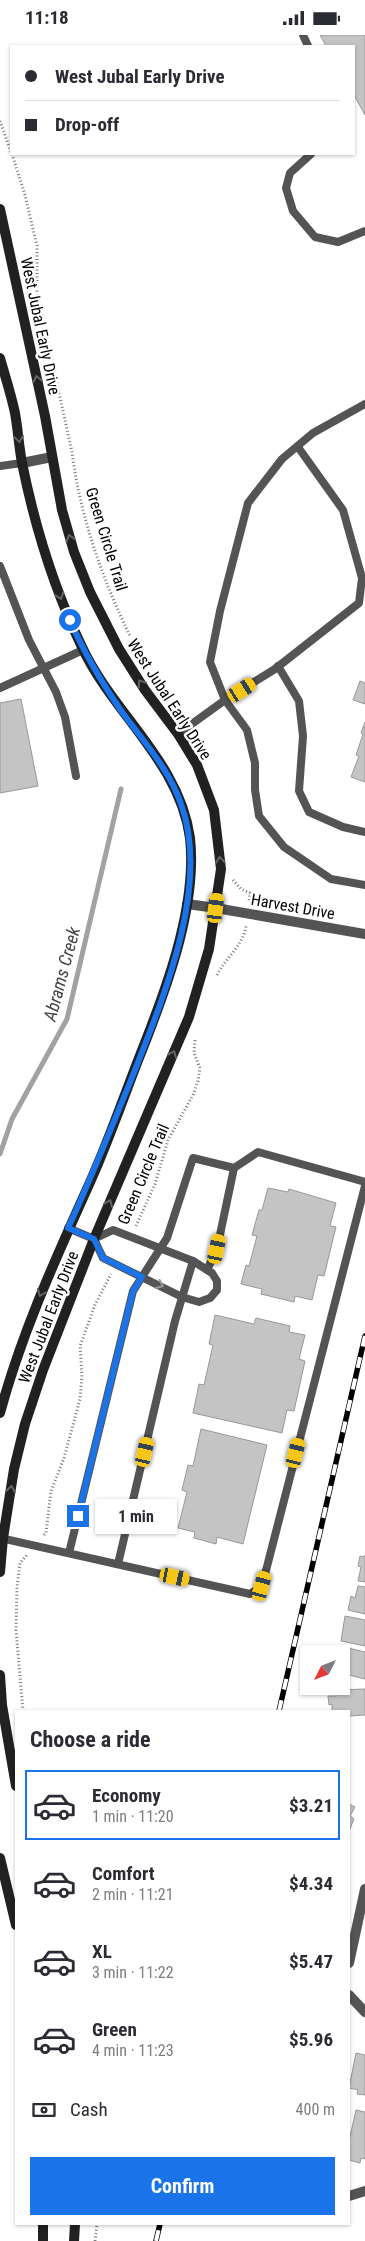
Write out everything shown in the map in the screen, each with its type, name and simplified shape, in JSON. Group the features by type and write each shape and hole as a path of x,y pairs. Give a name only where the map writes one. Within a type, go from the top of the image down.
{"main road":[{"name":"West Jubal Early Drive","path":"0,1572 1,1538 25,1424 43,1370 94,1239 189,1017 209,949 221,869 214,810 197,765 178,734 129,665 90,592 74,552 62,510 1,215"},
{"name":"West Jubal Early Drive","path":"0,358 14,410 22,463 49,567 83,650 115,702 161,763 172,781 182,805 190,836 191,863 187,904 175,956 158,1011 92,1177 68,1228 25,1334 0,1413"},
{"path":"0,1675 2,1705 15,1780"},
{"path":"0,1858 15,1921"},
{"path":"43,2225 43,2241"},
{"path":"74,2241 75,2225"}],"street":[{"path":"22,463 52,457"},
{"name":"Harvest Drive","path":"187,904 365,934"},
{"path":"350,1958 365,1889"},
{"path":"350,1996 365,2012"},
{"path":"350,2196 365,2191"}],"lane":[{"path":"310,155 290,173 286,188 293,211 316,237 338,242 365,231"},
{"path":"365,403 313,433 282,459 248,503 220,611 210,662 225,700 247,730 255,763 255,790 259,816 284,847 331,879 365,885"},
{"path":"178,734 225,700 278,666 359,603 362,578 343,511 298,447"},
{"path":"0,466 22,463"},
{"path":"0,566 29,640 56,692 65,717 76,777"},
{"path":"0,687 83,650"},
{"path":"278,666 299,701 303,736 299,791 308,812 343,827 365,832"},
{"path":"1,1538 250,1594 262,1586 365,1184 258,1152 234,1168 217,1249 207,1269"},
{"path":"69,1553 133,1291 167,1239 193,1158 234,1168"},
{"path":"68,1228 94,1239 103,1258 182,1297 199,1302 210,1298 217,1290 217,1281 212,1273 193,1261 113,1230 94,1239"},
{"path":"118,1564 182,1297 193,1261"}],"path":[{"name":"Green Circle Trail","path":"0,121 10,148"},
{"name":"Green Circle Trail","path":"13,155 37,245 37,292 72,452 75,477 102,575 130,638"},
{"path":"215,977 227,957 245,936 250,893 241,889 233,881 232,873"},
{"name":"Green Circle Trail","path":"131,1236 155,1184 168,1140 193,1095 198,1081 200,1068 194,1053 196,1033"},
{"path":"23,1710 16,1630 17,1587 20,1563 46,1533 51,1491 64,1458 80,1399 82,1375 80,1346 94,1305 116,1265"},
{"path":"95,2241 97,2225"}],"building":[{"path":"320,35 365,35 365,115 355,97 355,45 325,45"},
{"path":"360,681 365,683 365,704 353,700"},
{"path":"21,699 38,786 0,793 0,703"},
{"path":"365,722 365,782 351,777 359,756 356,755"},
{"path":"268,1188 288,1192 289,1189 336,1203 330,1226 336,1227 324,1276 318,1275 312,1300 295,1296 294,1302 261,1294 262,1289 241,1284 246,1265 249,1266 257,1236 252,1235"},
{"path":"215,1315 254,1324 256,1318 290,1326 289,1332 305,1335 299,1359 305,1361 294,1411 287,1410 282,1433 193,1413 199,1384 204,1385 213,1345 209,1344"},
{"path":"201,1429 267,1445 243,1544 217,1537 216,1544 194,1538 195,1532 178,1528 187,1492 182,1490 188,1465 193,1466"},
{"path":"365,1555 365,1582 358,1581 361,1567 358,1566 360,1556 364,1557"},
{"path":"358,1586 365,1587 365,1614 348,1610 351,1596 355,1598"},
{"path":"345,1616 365,1620 365,1646 341,1641"},
{"path":"350,1648 365,1652 365,1679 350,1675"},
{"path":"365,1689 365,1715 350,1716 350,1710 332,1710 332,1704 329,1705 328,1696 350,1695 350,1690"},
{"path":"350,1804 355,1807 350,1816"},
{"path":"350,1816 354,1819 350,1829"},
{"path":"356,2053 365,2055 365,2095 357,2094 358,2090 350,2088"},
{"path":"356,2110 365,2112 365,2159 361,2158 360,2163 350,2160 350,2137"}],"waterway":[{"name":"Abrams Creek","path":"0,1154 12,1119 67,1019 121,789"}],"railway":[{"path":"279,1710 365,1336"},
{"path":"156,2241 160,2225"}],"route":[{"path":"70,620 83,650 100,679 172,781 182,805 190,836 191,863 188,894 175,956 158,1011 92,1177 68,1228 94,1239 103,1258 142,1277 133,1291 78,1516"}]}
